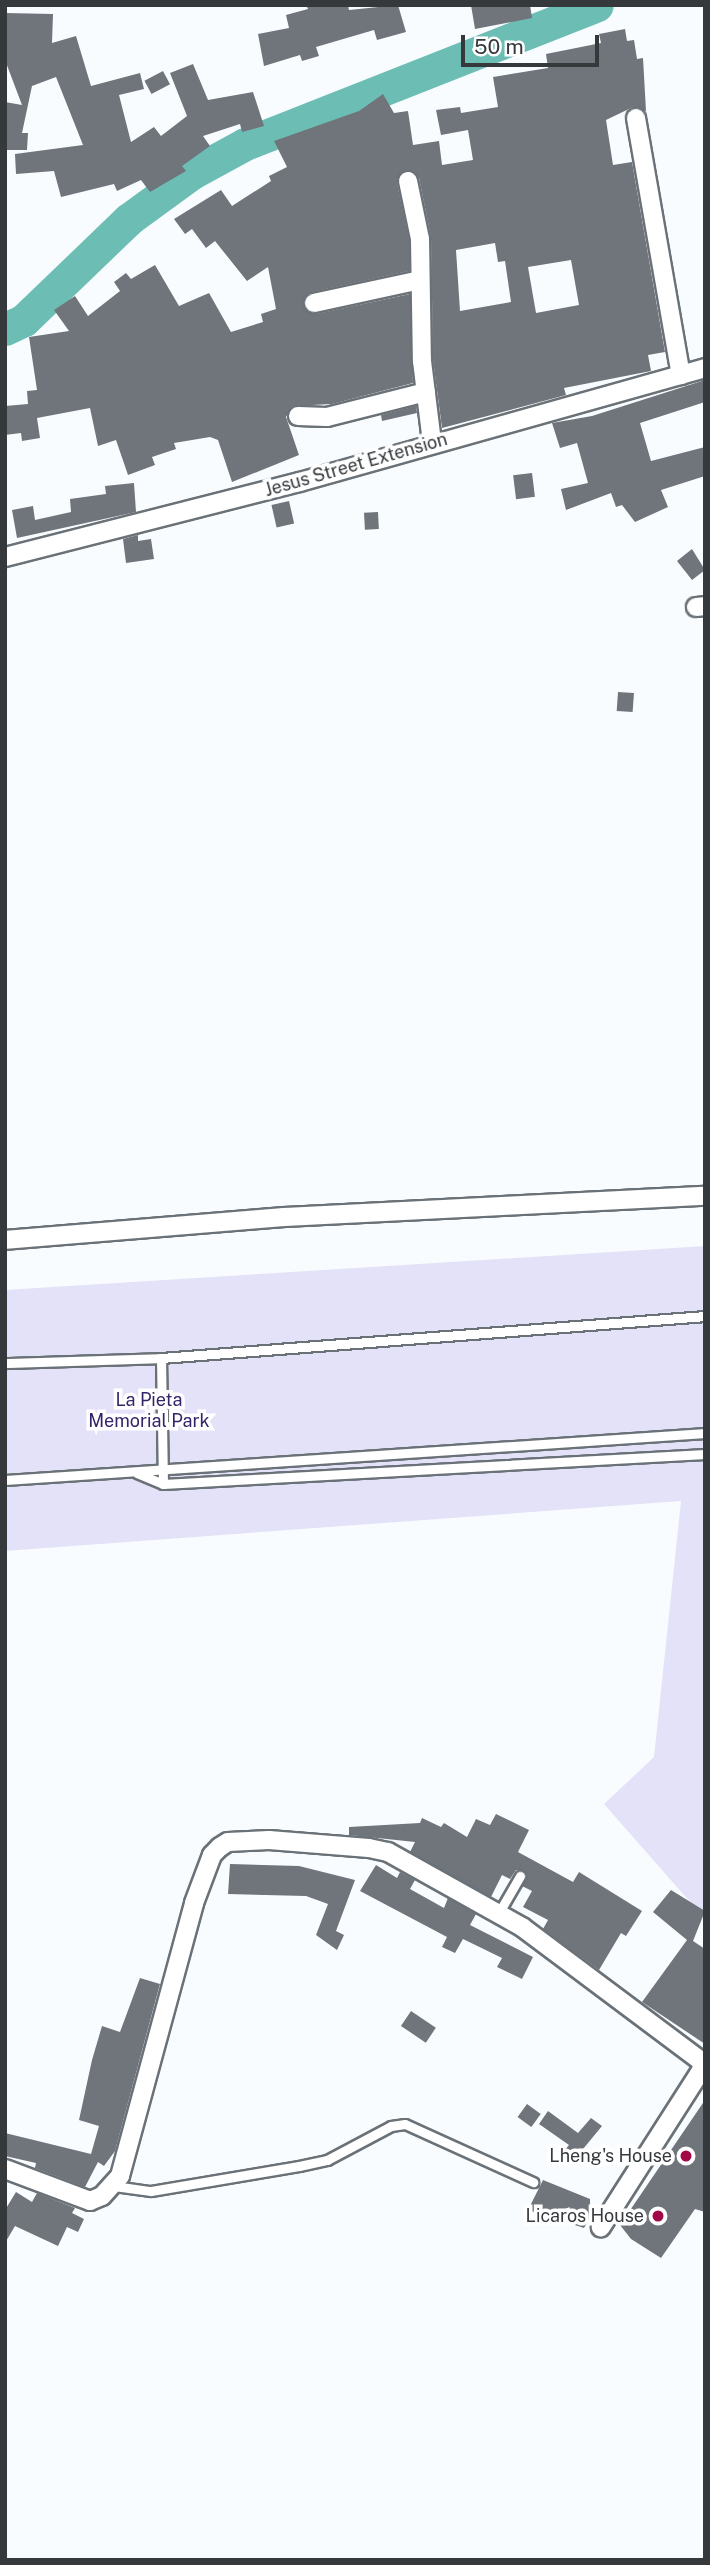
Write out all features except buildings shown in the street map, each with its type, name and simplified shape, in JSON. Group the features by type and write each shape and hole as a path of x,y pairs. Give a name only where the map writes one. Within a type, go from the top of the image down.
{"street":[{"path":"636,118 681,375"},
{"path":"408,181 420,239 426,391 432,443"},
{"path":"314,303 420,280"},
{"name":"Jesus Street Extension","path":"5,557 300,482 705,369"},
{"path":"298,416 327,417 426,391"},
{"path":"5,1240 297,1216 705,1196"},
{"path":"5,2169 78,2199 103,2196 114,2186 130,2153 194,1903 212,1855 228,1842 269,1840 388,1852 522,1927 701,2061 702,2069 601,2227"}],"lane":[{"path":"5,1363 162,1358 705,1316"},
{"path":"162,1358 163,1484"},
{"path":"5,1480 135,1472 162,1467 705,1433"},
{"path":"135,1472 163,1484 705,1454"},
{"path":"497,1914 520,1876"},
{"path":"114,2186 151,2191 299,2166 327,2160 391,2126 405,2124 533,2182"}],"green space":[{"name":"La Pieta Memorial Park","path":"705,1246 705,1919 604,1804 654,1757 681,1501 5,1551 5,1290"}],"waterway":[{"path":"5,329 24,320 129,219 192,173 245,144 597,5"}],"place":[{"name":"Lheng's House","path":"686,2156"},
{"name":"Licaros House","path":"658,2216"}]}
